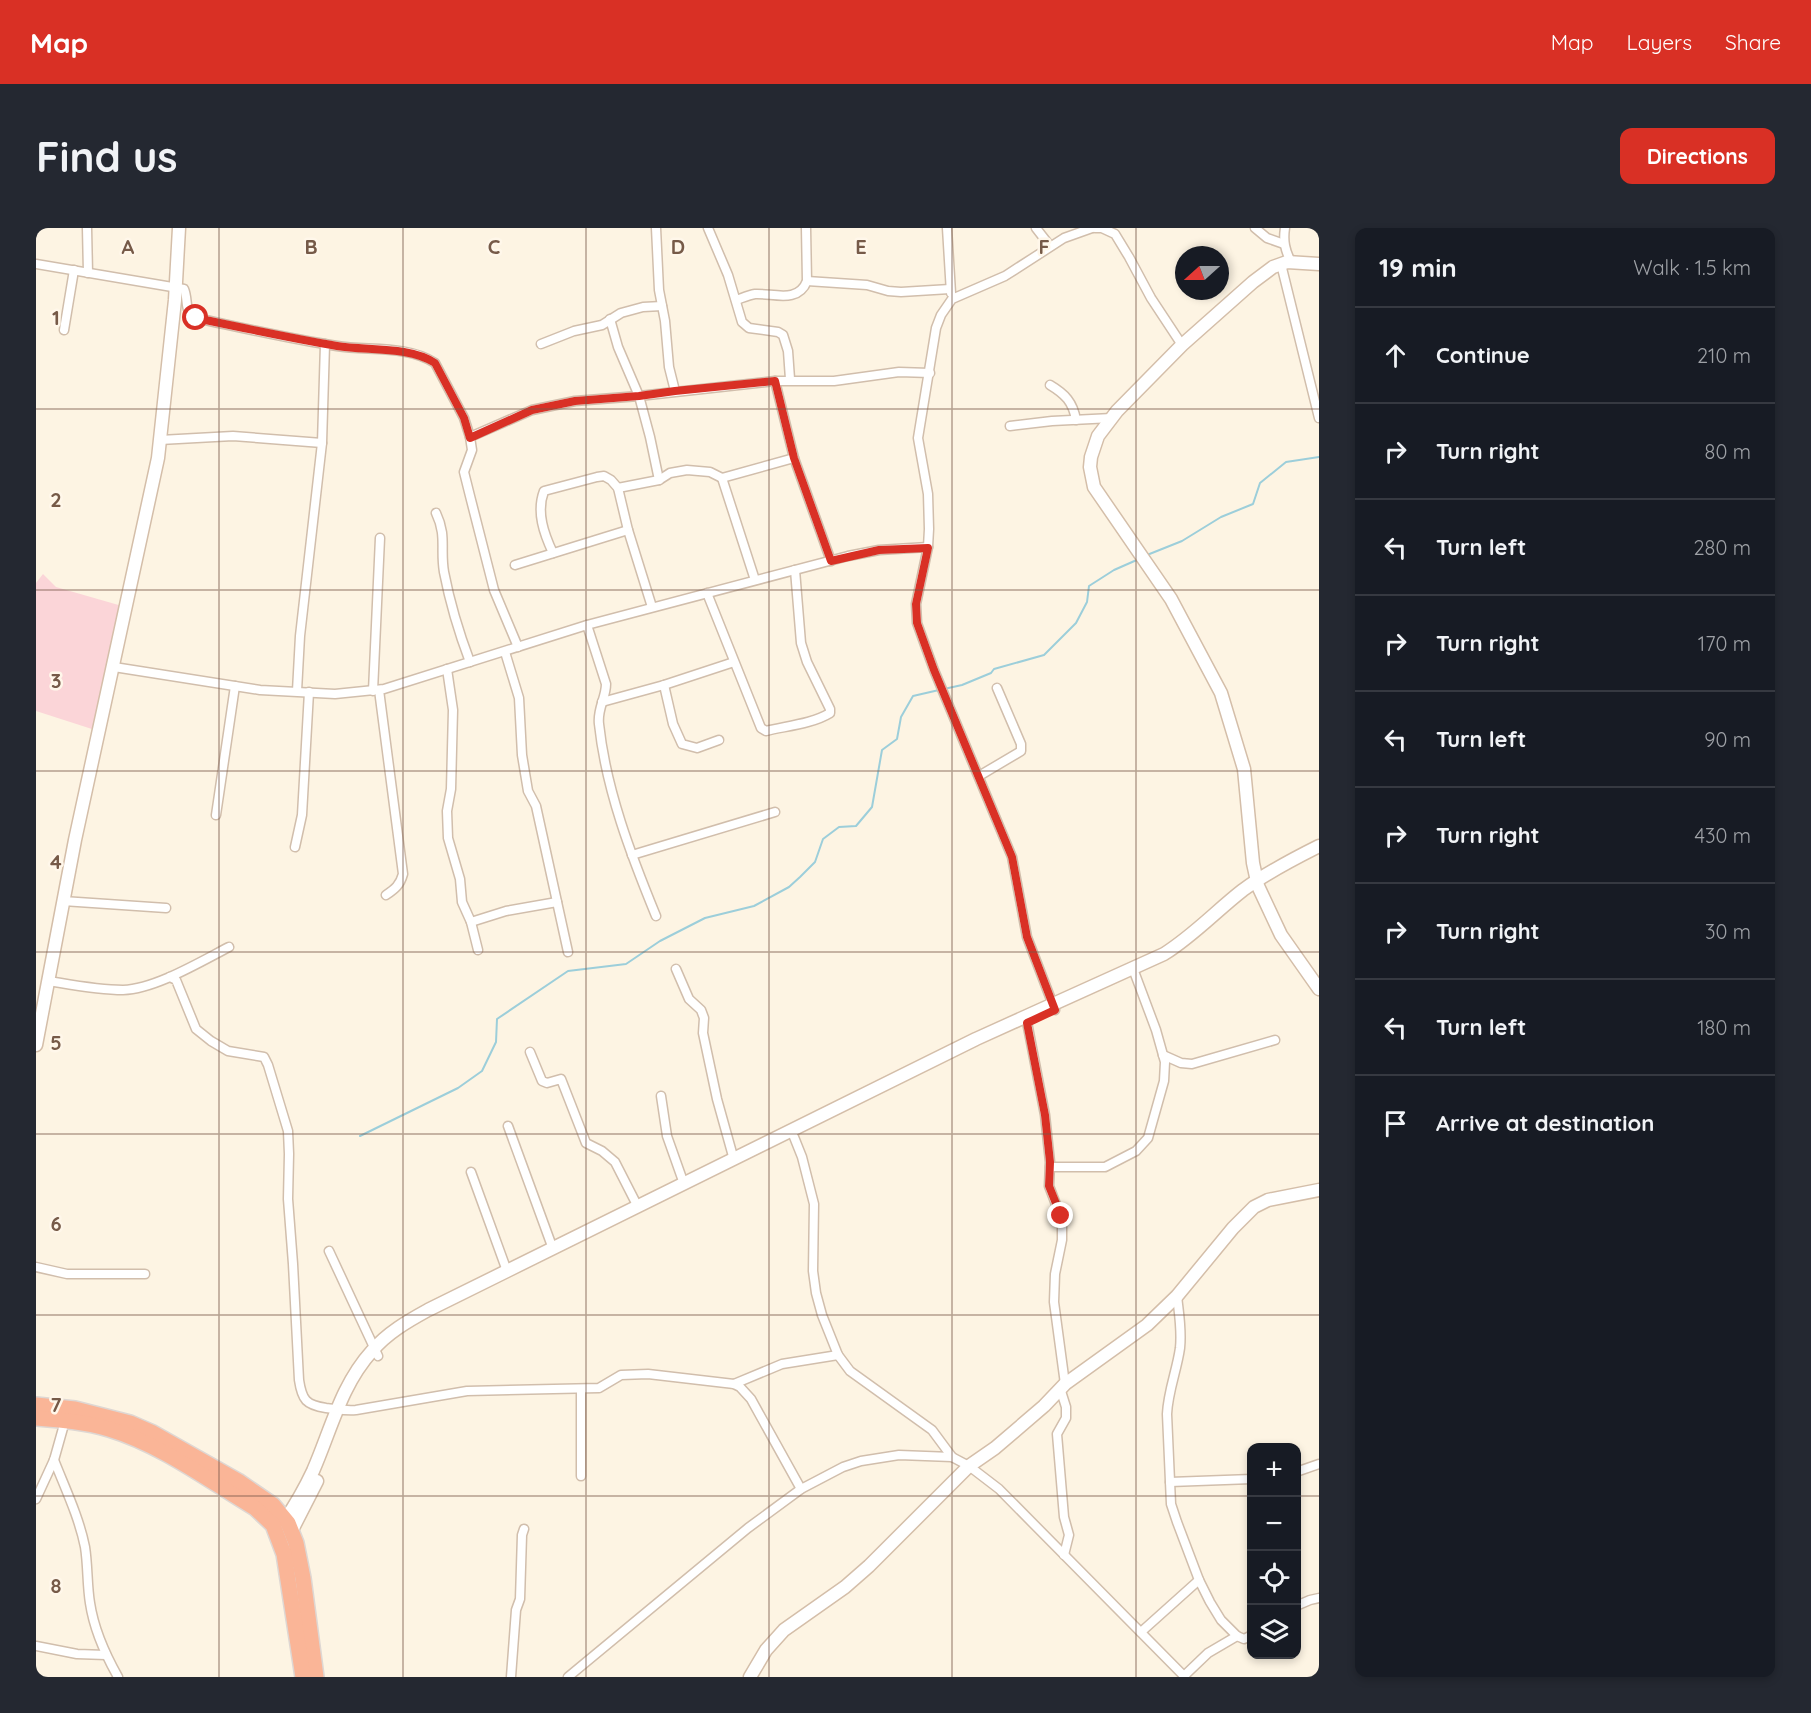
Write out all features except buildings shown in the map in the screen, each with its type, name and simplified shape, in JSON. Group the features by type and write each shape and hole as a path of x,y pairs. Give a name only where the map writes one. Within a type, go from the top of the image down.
{"highway":[{"path":"36,1405 75,1409 130,1423 153,1433 273,1504 289,1525 301,1568 305,1643 303,1677"},
{"path":"36,1418 110,1429 143,1442 264,1515 273,1525 284,1554 305,1643 316,1677"}],"street":[{"path":"87,228 88,273"},
{"path":"36,1045 40,1007 49,981 63,901 152,493 160,440 176,287 179,228"},
{"path":"656,228 658,290 665,321 669,367 675,391"},
{"path":"708,228 736,300 742,322 749,328 778,332 783,335 788,351 790,379"},
{"path":"736,300 753,294 779,296 798,293 804,288 807,282 806,228"},
{"path":"947,228 952,299"},
{"path":"1036,228 1050,246"},
{"path":"1054,1007 1027,937 1012,857 943,693 920,632 916,614 930,529 928,494 918,438 936,328 941,315 952,299 1005,276 1050,246 1094,228 1102,228 1115,234 1151,298 1182,345"},
{"path":"1255,228 1267,238 1284,244"},
{"path":"1285,228 1286,263 1319,418"},
{"path":"1319,264 1286,263 1263,274 1182,345 1112,418 1098,436 1091,457 1090,477 1102,501 1171,599 1221,693 1244,769 1251,847 1258,883 1281,935 1319,989"},
{"path":"36,264 184,289 187,309 190,315 196,318 325,344 427,358 435,363 464,418 470,438 471,450 465,472 468,488 494,590 518,648"},
{"path":"64,330 74,270"},
{"path":"807,282 867,285 901,292 950,289"},
{"path":"541,344 574,331 602,325 621,313 643,307 662,306"},
{"path":"610,319 618,347 639,396 659,480"},
{"path":"297,691 300,636 322,442 325,344"},
{"path":"470,438 532,410 575,401 790,379 834,381 899,372 930,373"},
{"path":"775,381 794,458 831,561"},
{"path":"1050,385 1068,397 1076,420"},
{"path":"1010,426 1112,418"},
{"path":"160,440 233,436 322,442"},
{"path":"618,488 659,480 670,474 687,470 710,472 722,478 794,458"},
{"path":"553,553 541,524 544,491 604,476 618,488 628,530 652,608"},
{"path":"722,478 755,580"},
{"path":"436,513 442,526 444,573 455,623 470,662"},
{"path":"515,565 628,530"},
{"path":"380,538 376,690 403,874 396,889 386,895"},
{"path":"114,667 260,690 335,693 376,690 399,686 587,624 755,580 879,550 928,548"},
{"path":"707,593 761,728 766,731 811,721 830,713 801,643 795,570"},
{"path":"587,624 606,684 606,694 599,711 599,723 612,795 656,916"},
{"path":"505,652 519,698 522,754 528,791 536,806 568,952"},
{"path":"602,702 734,662"},
{"path":"447,669 453,711 451,789 447,811 448,838 460,879 462,902 471,922 478,950"},
{"path":"664,685 673,724 682,744 697,748 719,740"},
{"path":"216,815 235,686"},
{"path":"979,776 1021,751 1021,744 997,688"},
{"path":"295,847 302,815 309,692"},
{"path":"632,855 775,812"},
{"path":"377,1352 433,1316 1164,954 1189,937 1228,902 1319,846"},
{"path":"289,1525 318,1478 349,1384 377,1352 412,1319 976,1040 1135,974 1178,952 1258,883 1319,853"},
{"path":"63,901 166,908"},
{"path":"471,922 506,911 557,902"},
{"path":"49,981 124,990 135,989 170,977 229,947"},
{"path":"676,969 689,999 701,1010 704,1018 704,1033 717,1099 734,1160"},
{"path":"1050,1167 1104,1167 1136,1151 1148,1138 1164,1081 1165,1062 1156,1030 1135,974"},
{"path":"170,977 176,980 196,1029 228,1051 264,1058 268,1065 288,1131 288,1199 300,1388 303,1397 312,1405 340,1411 467,1391 599,1388 621,1376 648,1374 734,1384 751,1399 801,1489"},
{"path":"1027,1023 1045,1115 1050,1192 1062,1220 1062,1240 1055,1274 1054,1302 1066,1407 1066,1418 1057,1434 1064,1517 1069,1535 1064,1555"},
{"path":"1163,1055 1181,1063 1192,1064 1275,1040"},
{"path":"530,1052 542,1081 547,1083 561,1078 586,1143 602,1151 615,1162 638,1207"},
{"path":"661,1096 667,1136 684,1184"},
{"path":"508,1126 553,1249"},
{"path":"794,1137 802,1157 814,1204 813,1271 816,1293 838,1355 850,1371 932,1430 952,1456 999,1489 1184,1677 1208,1653 1237,1636"},
{"path":"471,1172 507,1271"},
{"path":"750,1677 777,1637 800,1617 845,1587 869,1566 969,1466 995,1448 1044,1406 1063,1386 1147,1325 1177,1296 1233,1228 1254,1208 1268,1200 1319,1190"},
{"path":"329,1251 377,1352"},
{"path":"36,1267 67,1274 145,1274"},
{"path":"1177,1296 1181,1328 1180,1348 1167,1414 1172,1504 1198,1580 1221,1620 1237,1636 1244,1639 1247,1637"},
{"path":"734,1384 782,1364 838,1355"},
{"path":"580,1476 581,1389"},
{"path":"36,1499 54,1460 65,1421"},
{"path":"568,1677 703,1564 801,1489 843,1467 861,1461 899,1455 952,1456"},
{"path":"54,1460 77,1518 86,1556 91,1609 106,1655 118,1677"},
{"path":"1301,1470 1319,1464"},
{"path":"1170,1482 1247,1479"},
{"path":"511,1677 516,1610 520,1599 524,1529"},
{"path":"1141,1632 1198,1580"},
{"path":"1298,1605 1319,1598"},
{"path":"36,1646 77,1654 106,1655"}],"shaded area":[{"path":"43,574 56,587 122,606 95,730 36,711 36,583"}],"waterway":[{"path":"1147,555 1182,541 1221,517 1253,504 1260,483 1286,462 1319,457"},
{"path":"944,689 962,685 991,673 994,669 1044,655 1076,623 1087,602 1089,586 1114,570 1139,559"},
{"path":"360,1136 458,1088 482,1071 496,1042 497,1019 568,971 626,964 660,941 705,918 754,906 789,887 815,862 823,839 839,827 856,826 872,807 882,750 897,739 901,717 913,696 939,690"}],"route":[{"path":"196,318 338,346 427,358 435,363 464,418 470,438 532,410 575,401 775,381 794,458 831,561 879,550 928,548 916,604 917,623 943,693 1012,857 1027,937 1055,1010 1027,1023 1045,1115 1050,1162 1050,1192 1061,1216"}]}
